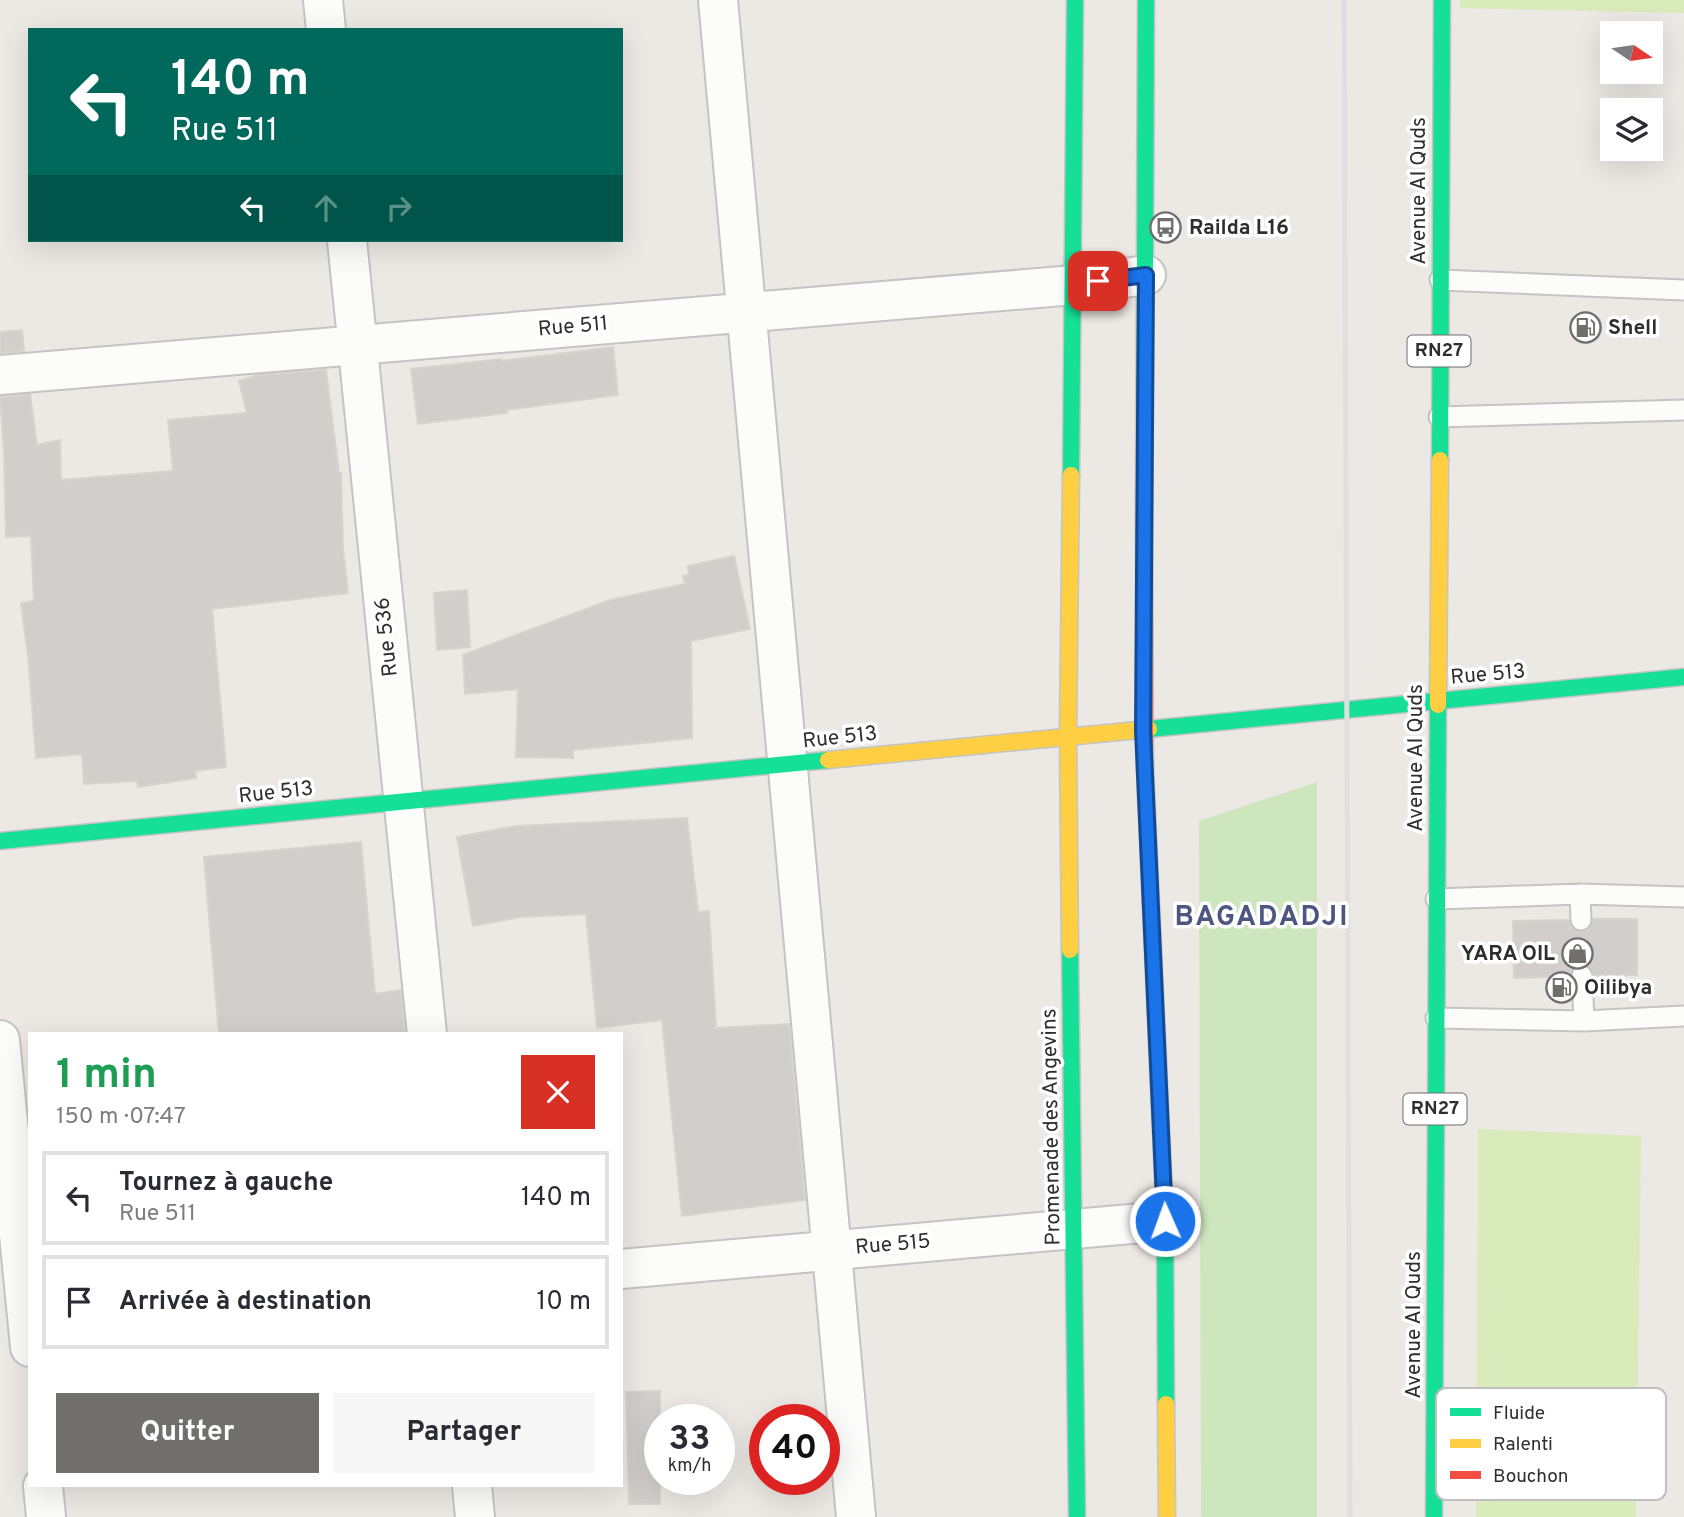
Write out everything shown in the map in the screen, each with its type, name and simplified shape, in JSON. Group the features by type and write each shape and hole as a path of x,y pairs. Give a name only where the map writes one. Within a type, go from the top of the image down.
{"street":[{"path":"323,0 326,28"},
{"path":"718,0 856,1517"},
{"name":"Promenade des Angevins","path":"1075,0 1068,736 1077,1517"},
{"path":"1146,0 1143,730 1165,1221 1167,1517"},
{"name":"Avenue Al Quds","path":"1434,1517 1442,0"},
{"name":"Rue 536","path":"347,242 427,1032"},
{"name":"Rue 511","path":"0,375 1074,285 1146,275"},
{"name":"Rue 513","path":"0,841 1684,677"},
{"path":"0,1040 22,1328"},
{"name":"Rue 515","path":"623,1269 1165,1221"},
{"path":"43,1487 46,1517"},
{"path":"472,1487 475,1517"}],"lane":[{"path":"1440,280 1684,290"},
{"path":"1439,417 1684,410"},
{"path":"1580,894 1581,920"},
{"path":"1436,899 1580,894 1684,897"},
{"path":"1582,976 1584,1021"},
{"path":"1436,1018 1584,1021 1684,1016"}],"green space":[{"path":"1460,0 1684,0 1684,13 1460,8"},
{"path":"1317,782 1317,1517 1201,1517 1199,821"},
{"path":"1478,1129 1641,1136 1638,1388 1477,1388"},
{"path":"1476,1500 1636,1500 1636,1517 1476,1517"}],"building":[{"path":"22,330 24,351 0,353 0,332"},
{"path":"613,347 618,395 418,424 411,369"},
{"path":"326,370 341,473 343,548 348,593 212,609 226,767 195,771 196,778 138,787 137,781 84,784 82,754 36,758 21,603 34,601 31,536 6,537 0,397 30,394 37,445 60,440 61,480 173,471 168,420 247,413 239,381 258,375"},
{"path":"734,556 750,629 691,641 692,738 573,750 573,758 516,757 518,689 465,694 463,655 610,600 685,584 683,576 689,575 688,566"},
{"path":"467,590 470,647 437,650 434,593"},
{"path":"687,818 698,912 709,911 716,1028 789,1024 805,1200 682,1216 662,1020 597,1028 586,914 520,917 473,926 457,837 516,826"},
{"path":"361,842 375,994 401,990 405,1032 219,1032 204,857"},
{"path":"1593,919 1637,919 1637,975 1594,976 1592,969 1582,964 1575,966 1570,976 1514,978 1513,921 1569,920 1571,927 1581,932 1588,930"},
{"path":"660,1391 660,1404 644,1404 644,1495 660,1495 660,1504 629,1504 626,1392"}],"railway":[{"path":"1344,0 1350,1517"}],"traffic: fast":[{"path":"1071,475 1075,0"},
{"path":"1144,520 1146,0"},
{"path":"1440,460 1442,0"},
{"path":"1149,729 1684,677"},
{"path":"1434,1517 1438,705"},
{"path":"0,841 828,760"},
{"path":"1145,770 1165,1221 1166,1404"},
{"path":"1070,950 1077,1517"}],"traffic: slow":[{"path":"1438,705 1440,460"},
{"path":"1070,950 1068,736 1071,475"},
{"path":"828,760 1149,729"},
{"path":"1166,1404 1167,1517"}],"traffic: jam":[{"path":"1144,520 1145,770"}],"place":[{"name":"Railda L16","path":"1166,228"},
{"name":"Shell","path":"1585,328"},
{"name":"YARA OIL","path":"1578,954"},
{"name":"Oilibya","path":"1561,988"}],"district":[{"name":"BAGADADJI","path":"1262,918"}],"route":[{"path":"1098,281 1146,275 1143,730 1165,1221"}]}
